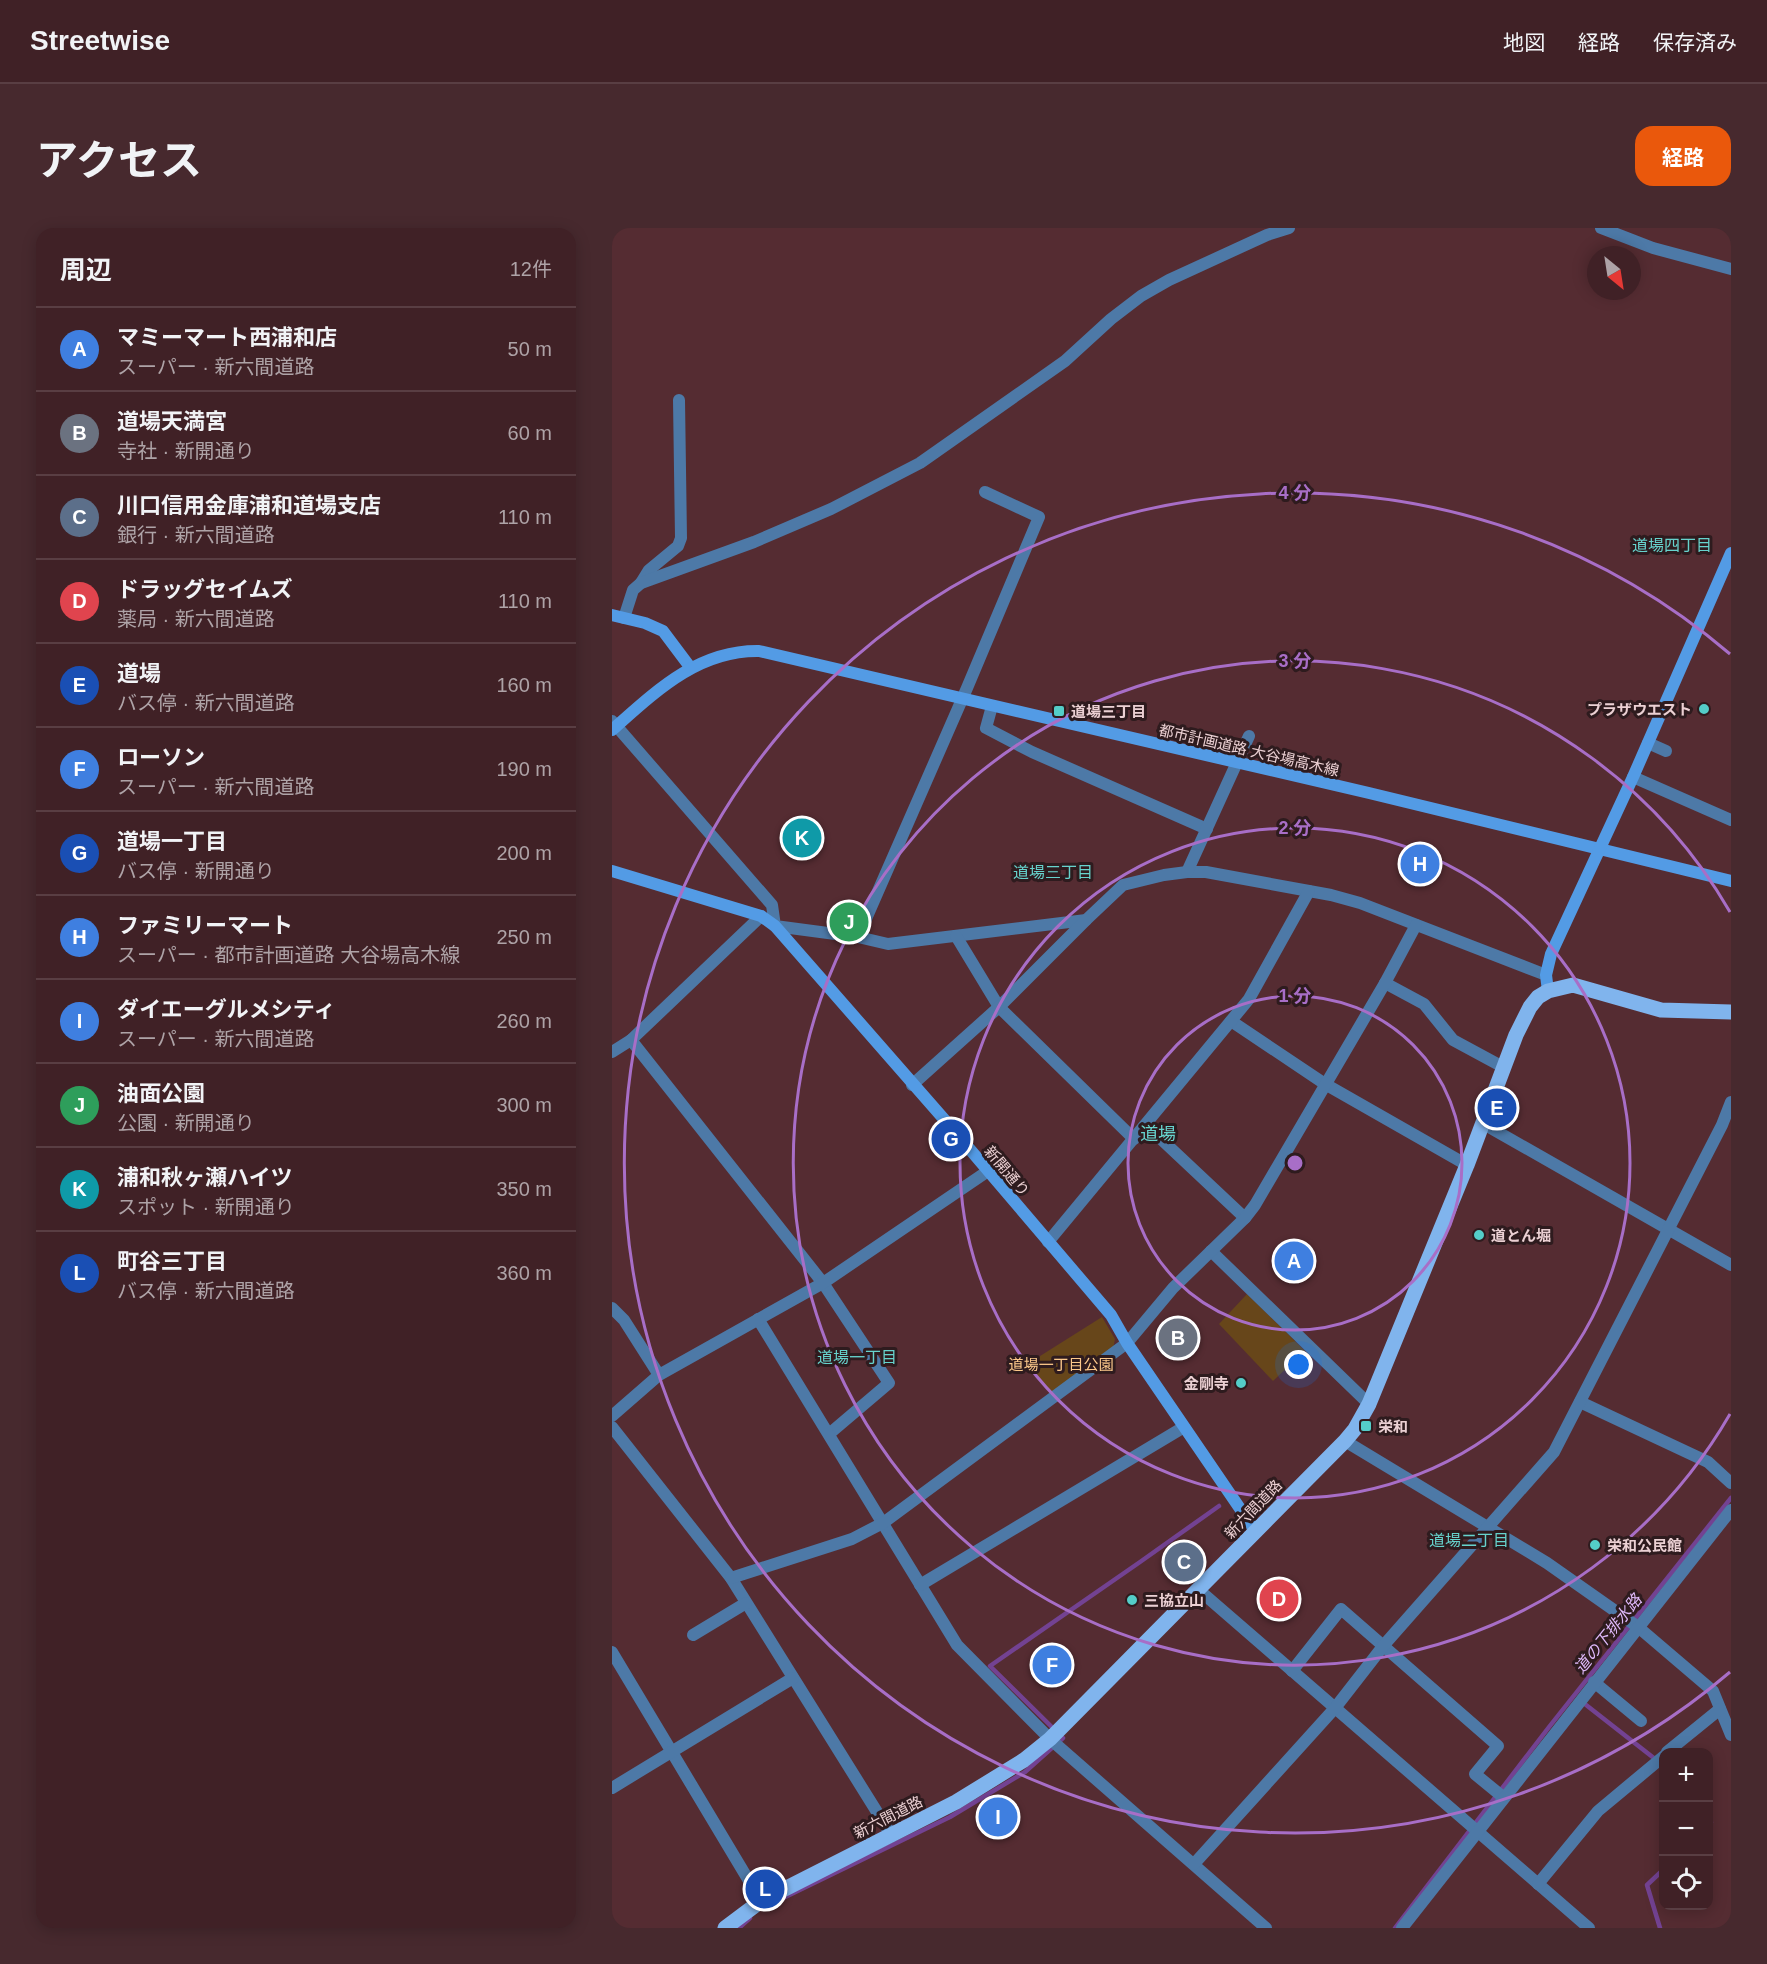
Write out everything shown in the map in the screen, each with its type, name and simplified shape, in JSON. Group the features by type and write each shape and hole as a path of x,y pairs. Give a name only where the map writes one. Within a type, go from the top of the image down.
{"main road":[{"path":"1548,991 1573,986 1661,1010 1731,1012"},
{"name":"新六間道路","path":"725,1928 761,1901 892,1836 993,1780 1050,1739 1345,1441 1355,1429 1369,1404 1467,1165 1516,1035 1530,1007 1538,997 1548,991"}],"street":[{"path":"641,583 754,542 820,514 920,463 1065,361 1141,296 1169,280 1267,235 1289,228"},
{"path":"1601,228 1653,248 1731,269"},
{"path":"680,400 681,538 678,546 649,570 641,583 633,590 618,617 645,623 663,632 690,667"},
{"path":"858,937 1040,517 985,492"},
{"path":"1548,991 1546,975 1551,954 1633,777 1731,553"},
{"name":"都市計画道路 大谷場高木線","path":"614,725 690,667 716,656 740,651 759,651 1731,880"},
{"path":"992,706 986,728 1032,752 1206,829"},
{"path":"614,725 772,904 775,926 858,937 888,944 1086,920"},
{"path":"1187,872 1249,736"},
{"path":"1648,743 1666,752"},
{"path":"1633,777 1731,820"},
{"name":"新開通り","path":"612,871 761,916 775,926 1104,1307 1256,1532"},
{"path":"912,1085 999,1008 1124,885 1164,875 1206,872 1360,903 1546,975"},
{"path":"1048,1242 1249,999 1309,891"},
{"path":"612,1052 631,1040 761,916"},
{"path":"731,1578 852,1539 883,1523 1127,1343 1173,1288 1245,1218 1255,1204 1385,983 1416,925"},
{"path":"956,936 999,1008 1134,1138"},
{"path":"1385,983 1424,1004 1453,1040 1503,1067"},
{"path":"1231,1021 1325,1084 1467,1165"},
{"path":"631,1040 823,1283 889,1383 829,1434"},
{"path":"1194,1864 1335,1708 1384,1645 1554,1452 1722,1125 1731,1102"},
{"path":"1482,1123 1731,1265"},
{"path":"1146,1125 1245,1218"},
{"path":"612,1416 659,1375 823,1283 988,1171"},
{"path":"1211,1251 1369,1404"},
{"path":"612,1308 624,1320 659,1375"},
{"path":"758,1319 957,1644 1050,1739 1266,1928"},
{"path":"1580,1402 1708,1462 1731,1483"},
{"path":"612,1426 731,1578 892,1836"},
{"path":"920,1585 1184,1427"},
{"path":"1345,1441 1547,1563 1638,1627 1713,1691 1731,1735"},
{"path":"1402,1928 1731,1510"},
{"path":"1199,1590 1589,1928"},
{"path":"693,1635 746,1603"},
{"path":"1292,1671 1341,1609 1498,1746 1475,1774 1503,1797"},
{"path":"612,1652 616,1666 672,1752 761,1901"},
{"path":"612,1788 793,1678"},
{"path":"1594,1682 1641,1721"},
{"path":"1673,1748 1720,1709"},
{"path":"1538,1884 1598,1811 1659,1760"}],"green space":[{"path":"1247,1294 1305,1351 1273,1381 1219,1324"},
{"name":"道場一丁目公園","path":"1102,1317 1115,1339 1113,1349 1050,1394 1029,1363"}],"waterway":[{"path":"1395,1928 1549,1727 1731,1498"},
{"path":"775,1902 950,1817 1025,1772 1063,1738 990,1666 1219,1506"},
{"name":"道の下排水路","path":"1581,1701 1659,1762"},
{"name":"道の下排水路","path":"1659,1874 1647,1885 1660,1928"},
{"path":"739,1928 750,1918"}],"place":[{"name":"プラザウエスト","path":"1704,709"},
{"name":"道場三丁目","path":"1059,711"},
{"name":"浦和秋ヶ瀬ハイツ","path":"802,838"},
{"name":"ファミリーマート","path":"1420,864"},
{"name":"油面公園","path":"849,922"},
{"name":"道場","path":"1497,1108"},
{"name":"道場一丁目","path":"951,1139"},
{"name":"道とん堀","path":"1479,1235"},
{"name":"マミーマート西浦和店","path":"1294,1261"},
{"name":"道場天満宮","path":"1178,1338"},
{"name":"金剛寺","path":"1241,1383"},
{"name":"栄和","path":"1366,1426"},
{"name":"栄和公民館","path":"1595,1545"},
{"name":"川口信用金庫浦和道場支店","path":"1184,1562"},
{"name":"ドラッグセイムズ","path":"1279,1599"},
{"name":"三協立山","path":"1132,1600"},
{"name":"ローソン","path":"1052,1665"},
{"name":"ダイエーグルメシティ","path":"998,1817"},
{"name":"町谷三丁目","path":"765,1889"}],"district":[{"name":"道場四丁目","path":"1672,545"},
{"name":"道場三丁目","path":"1053,872"},
{"name":"道場","path":"1158,1134"},
{"name":"道場一丁目","path":"857,1357"},
{"name":"道場二丁目","path":"1469,1540"}]}
